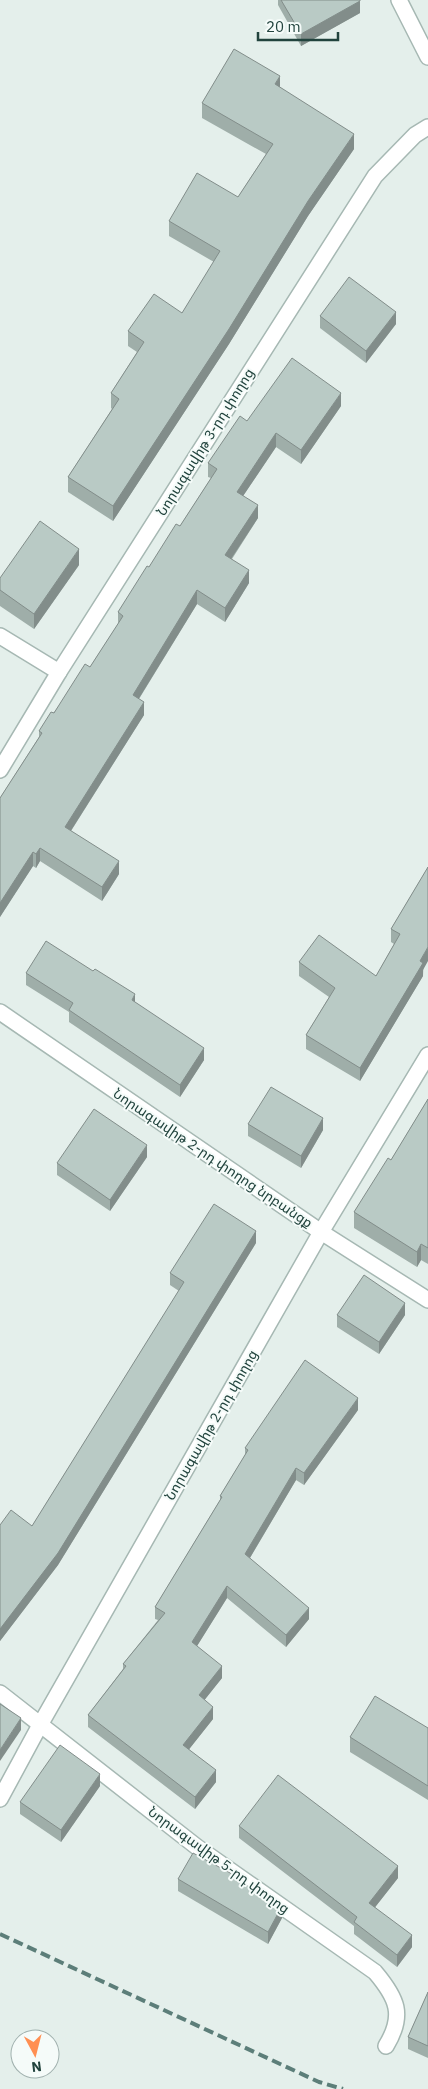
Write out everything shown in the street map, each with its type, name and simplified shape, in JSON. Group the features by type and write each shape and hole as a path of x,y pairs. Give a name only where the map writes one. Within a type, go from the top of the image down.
{"street":[{"path":"398,0 428,57"},
{"name":"Նորագավիթ 3-րդ փողոց","path":"0,770 59,672 374,176 415,136 428,127"},
{"path":"0,636 59,672"},
{"name":"Նորագավիթ 2-րդ փողոց նրբանցք","path":"0,1012 321,1232 428,1300"},
{"name":"Նորագավիթ 2-րդ փողոց","path":"0,1799 40,1725 321,1232 428,1055"},
{"name":"Նորագավիթ 5-րդ փողոց","path":"0,1693 197,1847 375,1972 391,1992 396,2003 397,2018 394,2032 386,2046"}],"building":[{"path":"281,0 360,0 360,1 301,34"},
{"path":"234,49 280,76 275,84 354,134 308,201 229,329 113,506 68,477 119,399 111,393 144,342 128,331 154,294 182,313 220,251 169,221 197,173 238,197 273,144 202,103"},
{"path":"349,277 396,312 366,351 320,316"},
{"path":"292,358 341,393 301,450 276,433 237,492 258,505 225,555 249,570 225,608 197,590 133,695 144,702 65,827 119,861 102,887 40,848 36,854 33,852 0,903 0,798 42,733 39,731 51,712 54,713 85,664 90,667 123,616 118,612 147,566 149,567 176,524 180,526 217,469 208,463 240,416 247,421"},
{"path":"40,521 79,549 34,614 0,590 0,578"},
{"path":"428,867 428,947 420,961 423,963 360,1068 306,1035 335,988 299,962 319,935 376,976 400,934 391,929"},
{"path":"46,941 93,971 95,969 135,994 132,1000 204,1048 180,1085 69,1010 73,1003 26,973"},
{"path":"271,1087 323,1118 301,1156 248,1124"},
{"path":"428,1099 428,1248 421,1244 417,1252 354,1212 388,1158 391,1160"},
{"path":"94,1109 147,1145 110,1200 57,1163"},
{"path":"214,1204 256,1231 58,1553 0,1629 0,1525 11,1510 32,1526 184,1282 170,1273"},
{"path":"364,1275 405,1303 379,1342 337,1315"},
{"path":"305,1360 358,1398 304,1473 296,1468 245,1554 309,1608 286,1635 227,1586 192,1642 222,1666 199,1695 213,1707 183,1745 216,1770 195,1797 88,1715 126,1666 123,1664 165,1613 155,1607 222,1497 220,1496 248,1450 245,1448"},
{"path":"375,1696 428,1728 428,1786 350,1737"},
{"path":"0,1704 21,1718 0,1750"},
{"path":"60,1745 100,1774 61,1830 20,1802"},
{"path":"278,1775 398,1866 369,1903 412,1935 397,1955 354,1922 357,1917 239,1826"},
{"path":"193,1853 232,1874 230,1876 282,1906 268,1932 178,1879"},
{"path":"428,1992 428,2046 408,2037"}],"railway":[{"path":"0,1934 319,2082 343,2089"}]}
